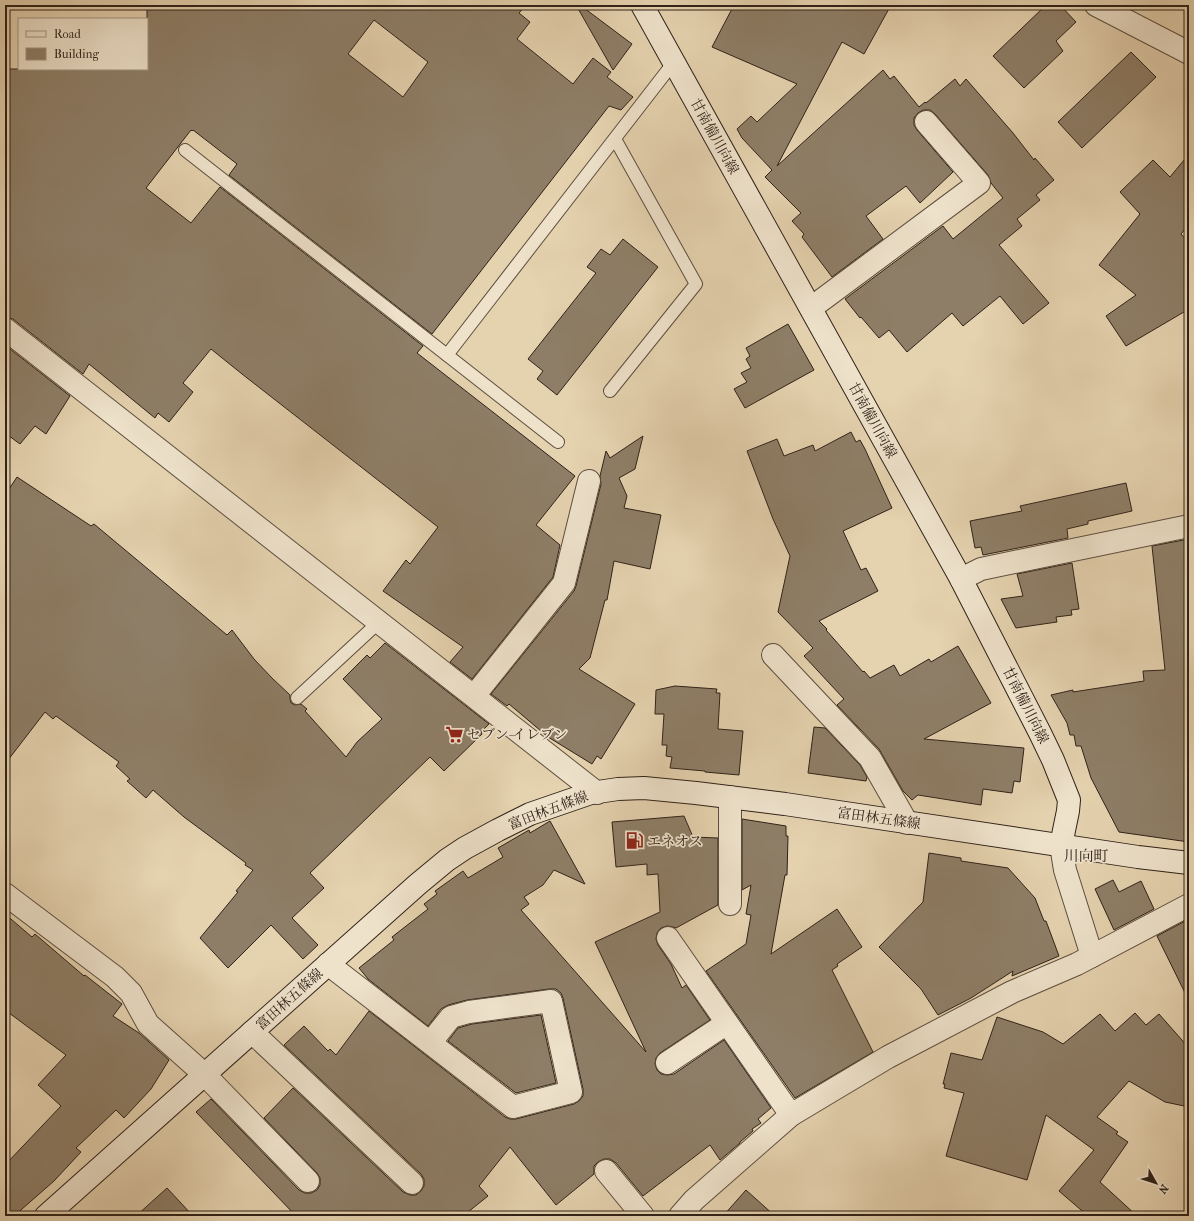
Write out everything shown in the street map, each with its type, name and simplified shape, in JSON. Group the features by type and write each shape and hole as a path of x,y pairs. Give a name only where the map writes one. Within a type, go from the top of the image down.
{"street":[{"name":"甘南備川向線","path":"642,5 961,579 1040,733 1069,800 1061,846"},
{"path":"1096,5 1189,54"},
{"path":"811,308 979,183 926,122"},
{"path":"5,329 597,793"},
{"path":"474,696 564,583 589,481"},
{"path":"961,579 981,569 1189,526"},
{"path":"773,655 870,758 907,823"},
{"name":"富田林五條線","path":"46,1216 418,884 447,860 465,848 530,814 591,793 618,789 644,788 690,792 1061,846 1189,863"},
{"path":"730,797 730,904"},
{"path":"1061,846 1065,870 1092,956"},
{"path":"5,894 116,977 131,993 148,1024 204,1074 308,1181"},
{"path":"680,1216 694,1200 791,1115 888,1057 1012,992 1077,964 1189,905"},
{"path":"668,938 791,1115"},
{"path":"328,964 430,1043 513,1107 571,1092 551,1001 469,1012 451,1017 430,1043"},
{"path":"667,1063 727,1023"},
{"path":"252,1032 412,1183"},
{"path":"606,1171 643,1216"}],"lane":[{"path":"447,354 674,62"},
{"path":"610,391 696,284 615,139"},
{"path":"185,150 558,442"},
{"path":"297,698 379,622"}],"building":[{"path":"147,5 526,5 519,13 530,22 517,39 573,84 593,58 611,72 607,77 633,97 621,110 609,106 432,334 229,175 237,164 193,130 191,130 146,188 191,223 220,187 423,346 417,353 575,476 536,525 560,545 553,577 472,679 450,662 463,647 383,591 406,560 410,564 438,527 211,349 183,383 193,392 169,422 158,413 155,418 89,364 83,374 13,319 5,317 5,69 148,70","holes":["374,20 428,62 403,97 348,54"]},
{"path":"576,5 580,5 632,44 613,70"},
{"path":"734,5 891,5 864,54 842,42 777,166 883,70 890,79 894,76 919,107 955,79 960,86 966,79 1013,133 1034,160 1035,158 1054,180 1036,195 1040,200 1017,219 1022,226 999,245 1049,303 1023,324 1000,296 963,326 952,313 907,352 889,330 879,338 845,299 943,226 953,239 1003,198 991,183 988,175 935,114 930,110 923,110 914,118 914,125 953,172 920,203 906,186 866,216 883,239 832,277 802,237 804,234 792,221 801,213 765,177 772,170 742,138 737,129 751,116 757,122 797,84 712,47"},
{"path":"1046,5 1060,5 1076,22 1056,41 1063,51 1024,88 993,56"},
{"path":"1131,52 1156,77 1082,148 1058,122"},
{"path":"1189,154 1189,224 1181,234 1189,243 1189,309 1126,346 1106,316 1136,295 1099,265 1140,214 1120,192 1153,160 1170,177"},
{"path":"623,239 658,267 557,395 537,379 543,371 528,359 596,273 587,267 601,249 610,255"},
{"path":"788,324 814,370 745,408 734,389 747,382 741,373 751,368 746,359 750,356 746,348"},
{"path":"5,345 70,396 46,434 35,426 20,444 5,433"},
{"path":"851,432 856,442 860,440 865,449 892,508 843,531 861,570 866,568 878,591 819,621 863,672 864,671 870,678 894,665 900,676 929,659 931,662 958,646 991,703 924,739 1024,748 1020,782 1014,781 1012,793 983,789 981,805 918,795 912,800 903,791 879,749 837,705 844,699 804,656 813,648 778,612 790,556 773,519 747,451 777,439 784,456 813,445 815,451"},
{"path":"643,436 635,469 619,478 627,496 624,508 661,515 650,569 614,561 607,600 605,600 590,658 579,669 635,704 601,759 597,756 592,764 548,737 509,704 507,706 491,694 574,591 601,484 600,476 606,451 610,458"},
{"path":"17,477 91,526 94,524 227,635 232,630 254,659 290,695 291,703 295,705 301,704 307,709 305,711 346,757 357,742 382,719 343,679 367,655 370,658 385,643 489,724 481,732 482,734 444,771 430,757 310,873 324,888 292,918 318,945 303,959 271,925 228,968 200,938 238,892 236,891 253,870 245,865 246,863 184,817 153,790 146,798 127,781 130,779 116,766 119,762 56,716 53,719 45,712 5,764 5,495"},
{"path":"1126,483 1132,511 1088,521 1088,524 1067,529 1068,538 983,555 981,547 975,548 970,521 1022,511 1020,506"},
{"path":"1189,539 1189,842 1119,832 1091,778 1081,746 1076,746 1074,735 1070,735 1067,723 1051,695 1073,690 1073,692 1144,681 1143,671 1165,670 1152,546"},
{"path":"1072,563 1079,609 1071,610 1072,615 1056,617 1057,622 1016,628 1001,599 1023,596 1017,574"},
{"path":"675,686 717,689 716,693 720,693 718,729 743,731 739,775 670,768 672,757 666,756 667,745 662,745 664,714 655,714 656,690"},
{"path":"814,727 825,728 860,765 867,777 866,781 808,773"},
{"path":"684,816 693,837 718,838 718,905 676,928 667,926 661,928 657,933 656,939 658,945 671,964 682,988 686,985 710,1020 660,1053 656,1058 655,1064 657,1070 661,1074 674,1074 724,1040 771,1108 758,1119 761,1123 752,1129 753,1131 720,1160 710,1145 643,1196 616,1163 610,1159 604,1159 594,1166 594,1174 556,1205 510,1147 479,1186 488,1196 463,1216 296,1216 196,1112 211,1099 299,1190 305,1193 311,1193 317,1190 320,1185 320,1178 317,1173 264,1118 293,1088 403,1192 410,1195 416,1195 424,1186 424,1179 421,1174 284,1045 304,1026 328,1051 330,1049 336,1055 369,1011 505,1117 516,1119 574,1104 579,1101 583,1096 583,1089 563,998 561,993 556,989 467,1000 448,1005 441,1009 428,1026 368,979 359,968 394,940 392,937 428,909 424,904 437,894 435,891 463,871 468,878 503,857 498,848 529,830 530,833 550,821 585,884 554,870 543,885 524,897 529,904 521,910 646,1052 595,942 660,912 658,874 647,875 647,864 616,867 612,822"},
{"path":"742,819 786,826 786,836 788,836 787,875 785,875 771,954 837,909 862,947 837,964 838,966 832,970 873,1052 795,1098 706,971 746,944 751,915 746,914 751,885 742,890"},
{"path":"929,853 961,858 961,861 1008,868 1035,898 1044,921 1046,921 1059,956 1012,976 1013,971 971,998 938,1015 921,989 879,947 923,902"},
{"path":"1113,880 1119,892 1141,881 1154,909 1114,930 1095,889"},
{"path":"5,914 32,937 35,934 84,976 85,975 122,1004 113,1016 139,1033 169,1060 151,1089 124,1118 116,1110 76,1148 81,1152 54,1181 14,1216 5,1216 5,1165 61,1106 38,1085 66,1055 5,1010"},
{"path":"1189,919 1189,1001 1157,936"},
{"path":"1135,1013 1146,1025 1159,1014 1189,1048 1189,1107 1165,1102 1129,1081 1097,1117 1118,1132 1116,1134 1128,1142 1100,1182 1137,1216 1088,1216 1059,1191 1094,1150 1046,1115 1027,1180 946,1156 964,1093 944,1088 945,1084 943,1084 951,1053 982,1060 997,1017 1043,1032 1063,1044 1100,1014 1115,1031"},
{"path":"541,1015 556,1083 516,1093 448,1041 458,1028 472,1024"},
{"path":"167,1188 193,1216 136,1216"},
{"path":"746,1190 775,1216 723,1216"}],"place":[{"name":"セブン-イレブン","path":"454,734"},
{"name":"エネオス","path":"634,841"}],"district":[{"name":"川向町","path":"1086,856"}]}
